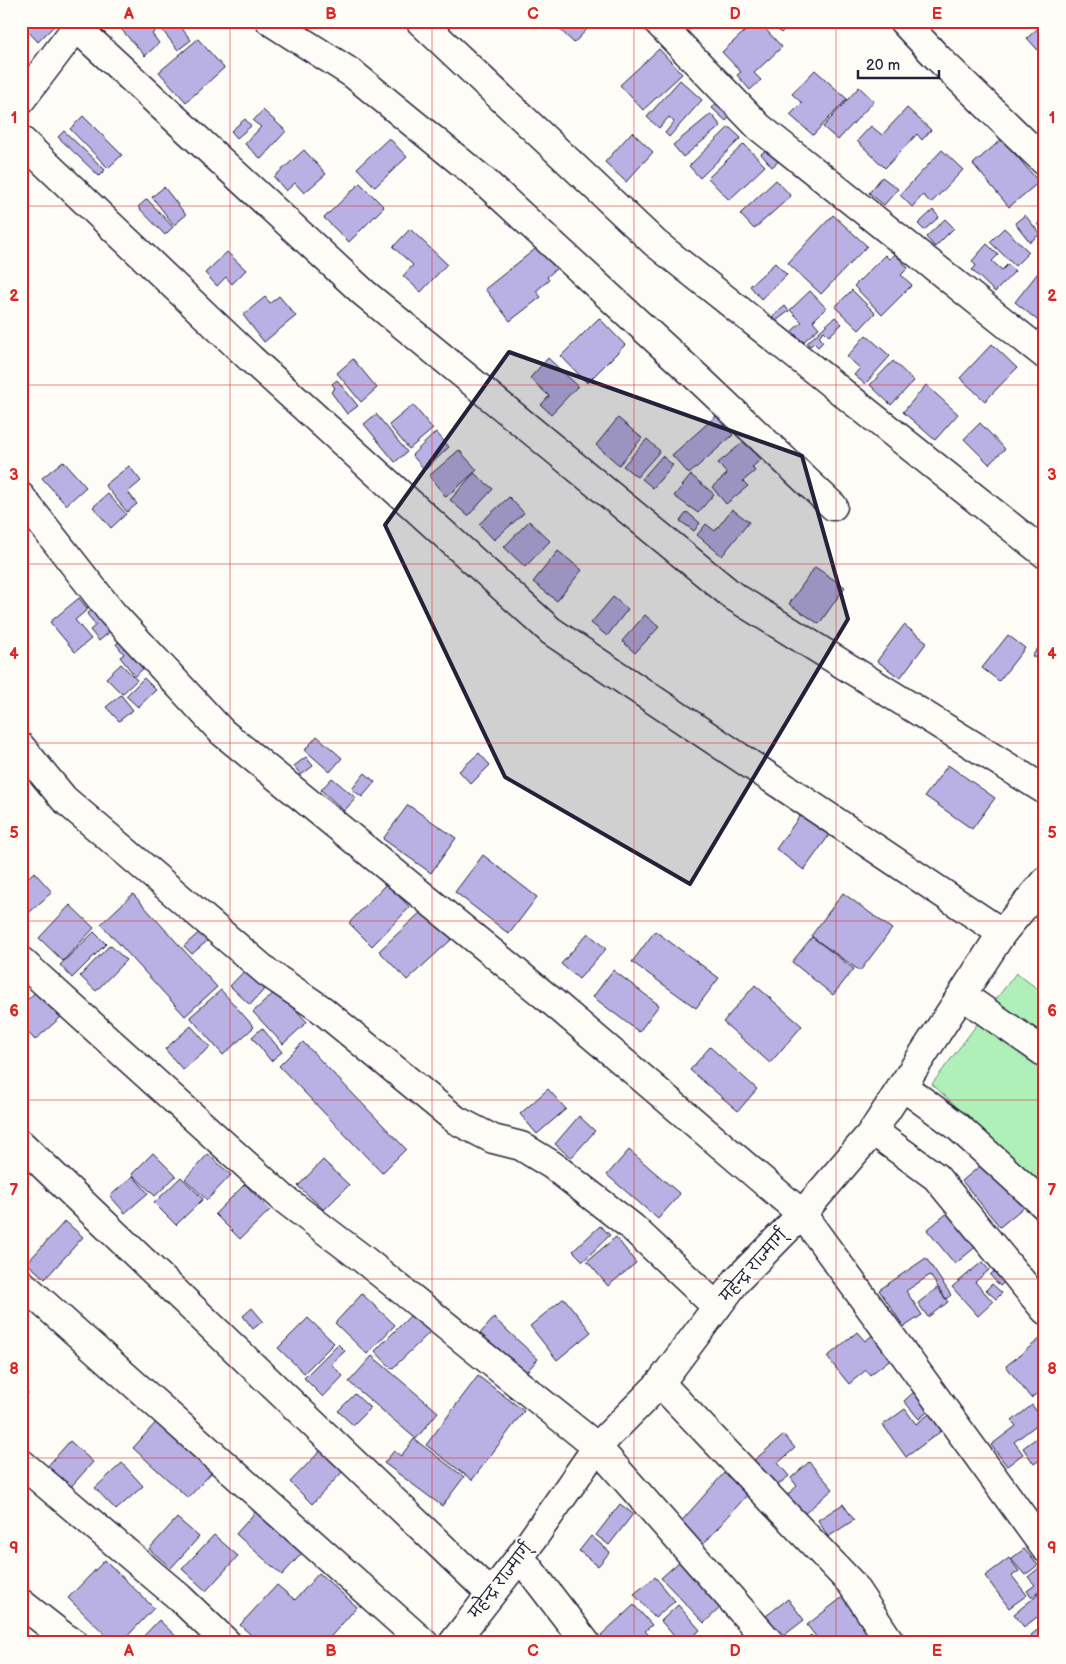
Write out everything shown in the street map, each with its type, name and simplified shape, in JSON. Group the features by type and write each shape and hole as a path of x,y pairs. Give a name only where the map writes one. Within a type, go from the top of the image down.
{"main road":[{"path":"270,21 352,74 484,181 694,374 833,506"},
{"path":"420,21 655,243 1045,554"},
{"path":"657,21 759,127 1045,355"},
{"path":"903,21 938,58 1045,162"},
{"path":"21,100 78,24 364,294 733,596 1045,790"},
{"path":"21,140 250,358 550,631 1002,934"},
{"path":"21,497 112,613 222,732 554,1003 802,1214 1045,1548"},
{"path":"21,747 64,799 268,973 321,1009 456,1120 493,1138 521,1146 552,1165 632,1227 717,1307"},
{"name":"महेन्द्र राज्मार्ग्","path":"453,1643 520,1557 598,1447 660,1383 737,1280 802,1214 873,1131 1002,934 1045,881"},
{"path":"21,961 284,1200 370,1265 598,1447 770,1643"},
{"path":"962,995 1045,1053"},
{"path":"902,1086 957,1126 1045,1206"},
{"path":"873,1131 936,1177 1045,1310"},
{"path":"21,1144 491,1594"},
{"path":"21,1283 424,1643"},
{"path":"660,1383 851,1583 891,1643"},
{"path":"21,1463 179,1597 227,1643"},
{"path":"520,1557 586,1643"},
{"path":"21,1603 74,1643"}],"highlighted area":[{"path":"509,352 802,456 848,619 690,884 505,777 385,525"}],"green space":[{"path":"1016,973 1045,994 1045,1191 1036,1180 932,1084"}],"building":[{"path":"31,21 51,21 55,25 38,42 25,28"},
{"path":"127,21 151,21 157,29 152,34 159,43 145,56 120,28"},
{"path":"155,21 176,21 191,40 178,50"},
{"path":"551,21 589,21 592,24 574,43"},
{"path":"681,21 695,21 697,24 689,30"},
{"path":"702,21 713,21 707,26"},
{"path":"713,21 729,21 721,29"},
{"path":"756,21 782,47 754,73 761,80 750,90 737,75 741,72 722,52"},
{"path":"769,21 789,21 791,23 781,33"},
{"path":"1045,22 1045,58 1027,38"},
{"path":"198,39 224,68 186,102 159,72"},
{"path":"659,49 682,74 643,110 620,85"},
{"path":"815,70 847,99 813,135 790,115 802,103 792,94"},
{"path":"680,80 702,100 669,137 665,133 674,122 669,117 659,128 647,117"},
{"path":"859,87 874,101 838,140 823,127"},
{"path":"721,98 735,111 726,121 712,108"},
{"path":"907,108 931,130 922,140 917,134 885,168 857,141 871,126 882,135"},
{"path":"263,110 286,131 261,159 245,144 261,127 253,121"},
{"path":"711,114 721,126 683,157 673,145"},
{"path":"83,116 122,155 108,168 70,129"},
{"path":"245,119 251,126 237,138 231,131"},
{"path":"729,127 741,138 700,178 689,166"},
{"path":"64,131 105,170 99,176 58,137"},
{"path":"632,132 653,152 626,182 605,162"},
{"path":"389,138 407,157 375,187 357,168"},
{"path":"1002,139 1039,182 1009,207 973,164"},
{"path":"744,144 765,166 729,200 708,178"},
{"path":"770,147 781,159 772,167 761,154"},
{"path":"304,150 326,174 304,193 295,183 286,191 274,177"},
{"path":"942,150 963,170 931,203 923,195 912,207 900,195"},
{"path":"882,177 898,189 884,205 869,193"},
{"path":"776,180 791,196 754,229 740,214"},
{"path":"360,183 384,207 349,242 324,218"},
{"path":"164,187 186,215 174,225 152,197"},
{"path":"147,199 173,227 165,235 138,207"},
{"path":"933,210 939,217 924,230 918,224"},
{"path":"833,215 867,246 821,294 788,263"},
{"path":"1025,215 1040,234 1030,242 1015,223"},
{"path":"1045,218 1045,231 1038,224"},
{"path":"945,219 954,228 935,247 926,237"},
{"path":"1004,228 1029,252 1015,266 990,242"},
{"path":"410,229 447,264 421,292 403,276 413,265 393,247"},
{"path":"987,244 998,255 992,261 1002,270 1008,264 1015,271 995,292 972,270 976,266 972,261"},
{"path":"539,246 557,268 547,277 549,280 536,291 541,297 510,321 485,289"},
{"path":"227,252 246,270 232,284 226,277 217,286 205,273"},
{"path":"895,254 908,268 901,275 912,285 882,315 854,286 885,255 889,259"},
{"path":"775,263 787,275 761,299 750,286"},
{"path":"1045,264 1045,321 1042,324 1015,302"},
{"path":"852,290 875,313 859,330 835,307"},
{"path":"810,291 826,308 813,321 819,328 803,342 792,331 802,322 790,310"},
{"path":"279,296 296,316 264,342 243,315 265,297 270,303"},
{"path":"785,306 789,311 776,321 772,317"},
{"path":"835,317 842,324 829,336 824,331 819,336 823,342 818,347 814,343 810,346 807,343"},
{"path":"599,318 625,345 587,383 561,356"},
{"path":"866,335 890,356 865,384 854,375 860,368 847,357"},
{"path":"992,344 1017,368 985,401 960,378"},
{"path":"548,358 578,386 551,414 541,405 549,396 530,378"},
{"path":"353,359 377,388 361,402 337,373"},
{"path":"893,361 914,381 891,405 870,385"},
{"path":"337,380 358,406 347,414 331,392 335,388 332,384"},
{"path":"926,385 958,414 935,440 903,412"},
{"path":"413,405 433,429 409,449 389,425"},
{"path":"376,414 407,452 395,462 364,424"},
{"path":"716,416 733,435 689,474 672,455"},
{"path":"618,418 642,438 619,465 596,445"},
{"path":"980,423 1005,449 989,464 964,439"},
{"path":"436,432 449,447 425,470 412,455"},
{"path":"647,439 660,451 637,477 623,466"},
{"path":"747,439 763,458 752,467 755,471 743,481 748,486 726,504 712,487 727,474 718,463"},
{"path":"459,450 477,470 446,497 429,476"},
{"path":"662,456 673,465 653,488 642,479"},
{"path":"63,461 86,487 66,505 42,478"},
{"path":"129,466 141,481 128,492 137,504 127,512 105,485"},
{"path":"474,473 493,489 468,516 450,500"},
{"path":"691,475 714,494 698,513 674,496"},
{"path":"108,494 126,514 111,528 93,507"},
{"path":"509,497 524,513 494,540 479,524"},
{"path":"732,509 749,522 722,556 697,535 706,524 715,531"},
{"path":"687,512 700,523 694,531 680,521"},
{"path":"529,521 550,541 525,567 504,547"},
{"path":"558,551 582,570 557,601 533,582"},
{"path":"815,567 845,587 819,624 789,604"},
{"path":"613,597 628,609 607,636 591,623"},
{"path":"79,598 88,609 75,620 91,639 75,652 50,622"},
{"path":"93,609 111,631 99,641 90,630 96,625 87,614"},
{"path":"645,615 659,627 635,653 622,641"},
{"path":"904,625 927,642 900,678 877,661"},
{"path":"1008,635 1025,648 999,681 982,668"},
{"path":"123,639 145,667 135,676 120,657 124,654 116,644"},
{"path":"1045,639 1045,664 1032,656"},
{"path":"121,664 137,680 122,694 106,678"},
{"path":"144,678 156,690 138,707 126,696"},
{"path":"121,695 133,710 119,721 106,707"},
{"path":"317,736 342,758 330,772 305,750"},
{"path":"479,753 490,765 471,784 459,771"},
{"path":"306,757 313,766 301,775 294,766"},
{"path":"948,765 995,798 972,829 925,796"},
{"path":"365,773 375,782 362,797 352,789"},
{"path":"332,778 356,798 344,811 321,790"},
{"path":"408,805 456,838 431,873 383,839"},
{"path":"802,813 830,834 804,870 776,849"},
{"path":"483,855 537,897 509,934 455,892"},
{"path":"34,872 52,892 21,920 21,884"},
{"path":"386,884 410,907 372,946 349,923"},
{"path":"843,893 892,929 860,971 811,936"},
{"path":"133,894 217,987 185,1016 101,924"},
{"path":"70,905 94,928 63,961 39,938"},
{"path":"424,909 452,939 407,980 379,951"},
{"path":"205,927 213,936 192,954 184,946"},
{"path":"655,931 719,978 696,1008 632,962"},
{"path":"94,932 106,944 72,978 60,965"},
{"path":"588,933 606,949 579,979 561,964"},
{"path":"812,937 854,969 833,995 792,962"},
{"path":"110,945 126,960 96,991 80,976"},
{"path":"249,966 268,985 250,1005 230,986"},
{"path":"613,970 659,1005 639,1032 593,997"},
{"path":"755,985 802,1026 770,1063 723,1022"},
{"path":"221,990 254,1027 223,1055 190,1017"},
{"path":"277,990 307,1022 283,1044 253,1012"},
{"path":"37,991 61,1017 35,1040 21,1025 21,1005"},
{"path":"191,1026 210,1047 183,1070 165,1049"},
{"path":"262,1028 282,1052 271,1061 252,1037"},
{"path":"303,1042 406,1149 382,1173 279,1066"},
{"path":"710,1047 757,1089 738,1111 690,1070"},
{"path":"548,1089 566,1109 537,1134 520,1114"},
{"path":"579,1116 595,1131 571,1158 555,1144"},
{"path":"629,1150 680,1194 658,1219 607,1175"},
{"path":"153,1153 176,1176 155,1196 132,1174"},
{"path":"208,1154 231,1175 207,1200 185,1179"},
{"path":"323,1160 349,1185 324,1210 298,1186"},
{"path":"987,1160 1025,1206 1000,1227 962,1181"},
{"path":"133,1176 148,1193 125,1213 110,1196"},
{"path":"181,1177 203,1199 176,1225 154,1203"},
{"path":"245,1184 270,1210 240,1239 215,1214"},
{"path":"950,1211 978,1245 955,1264 927,1230"},
{"path":"65,1221 83,1237 45,1279 27,1263"},
{"path":"600,1226 610,1235 583,1261 573,1251"},
{"path":"616,1237 636,1263 608,1286 587,1261"},
{"path":"926,1258 951,1295 946,1299 930,1275 906,1291 922,1315 904,1327 879,1290"},
{"path":"982,1262 989,1270 975,1282 993,1302 978,1316 952,1287"},
{"path":"998,1268 1008,1279 1000,1286 990,1275"},
{"path":"992,1284 1002,1293 996,1299 986,1290"},
{"path":"937,1288 948,1302 928,1317 918,1303"},
{"path":"362,1294 395,1325 367,1354 335,1323"},
{"path":"564,1298 591,1332 557,1360 530,1326"},
{"path":"252,1308 263,1321 253,1329 243,1316"},
{"path":"414,1312 432,1330 392,1369 375,1351"},
{"path":"308,1318 334,1343 304,1373 278,1348"},
{"path":"494,1318 538,1359 521,1378 477,1337"},
{"path":"857,1332 865,1341 874,1334 893,1357 870,1375 866,1370 849,1384 827,1357"},
{"path":"1045,1335 1045,1387 1031,1398 1006,1366"},
{"path":"338,1344 345,1351 331,1364 343,1376 323,1397 304,1378"},
{"path":"372,1356 438,1412 416,1439 349,1382"},
{"path":"478,1376 524,1411 472,1480 426,1445"},
{"path":"21,1387 28,1393 21,1401"},
{"path":"915,1391 931,1409 919,1419 904,1401"},
{"path":"355,1394 370,1408 353,1425 338,1411"},
{"path":"1032,1405 1043,1420 1014,1442 1023,1454 1007,1466 991,1445 1016,1426 1012,1421"},
{"path":"905,1409 916,1424 932,1412 944,1429 906,1457 883,1425"},
{"path":"158,1420 214,1470 188,1498 133,1448"},
{"path":"1045,1432 1045,1456 1034,1464 1023,1448"},
{"path":"784,1435 795,1448 778,1463 789,1476 774,1488 752,1462"},
{"path":"414,1439 464,1477 442,1506 384,1463 394,1451 401,1456"},
{"path":"70,1441 93,1462 68,1490 45,1469"},
{"path":"325,1446 347,1467 312,1504 290,1482"},
{"path":"809,1462 833,1489 803,1515 786,1496 797,1486 791,1478"},
{"path":"122,1463 143,1486 116,1510 95,1488"},
{"path":"724,1473 748,1494 702,1546 678,1525"},
{"path":"620,1504 633,1514 609,1545 596,1535"},
{"path":"843,1504 854,1520 828,1537 818,1520"},
{"path":"258,1509 304,1551 282,1575 236,1534"},
{"path":"177,1518 199,1537 171,1568 149,1549"},
{"path":"214,1535 238,1556 206,1591 182,1569"},
{"path":"591,1536 610,1552 598,1566 579,1551"},
{"path":"1024,1549 1038,1565 1025,1575 1011,1559"},
{"path":"1009,1558 1019,1571 1012,1576 1027,1595 1009,1608 985,1576"},
{"path":"105,1560 154,1608 121,1643 114,1643 68,1598"},
{"path":"679,1562 722,1606 704,1623 661,1578"},
{"path":"1039,1568 1045,1574 1045,1587 1032,1597 1027,1591 1035,1585 1028,1577"},
{"path":"319,1573 357,1607 325,1643 260,1643 240,1625 277,1585 295,1600"},
{"path":"655,1577 675,1601 655,1618 634,1594"},
{"path":"1040,1593 1045,1600 1045,1611 1024,1627 1014,1614"},
{"path":"844,1596 875,1643 821,1643 807,1625"},
{"path":"788,1599 804,1620 782,1637 766,1616"},
{"path":"634,1605 652,1625 645,1631 656,1642 632,1643 628,1638 623,1643 608,1643 601,1635"},
{"path":"678,1605 700,1630 686,1643 680,1643 661,1621"},
{"path":"159,1620 183,1643 137,1643"},
{"path":"1045,1624 1045,1643 1037,1643 1031,1635"},
{"path":"811,1635 817,1643 801,1643"}]}
